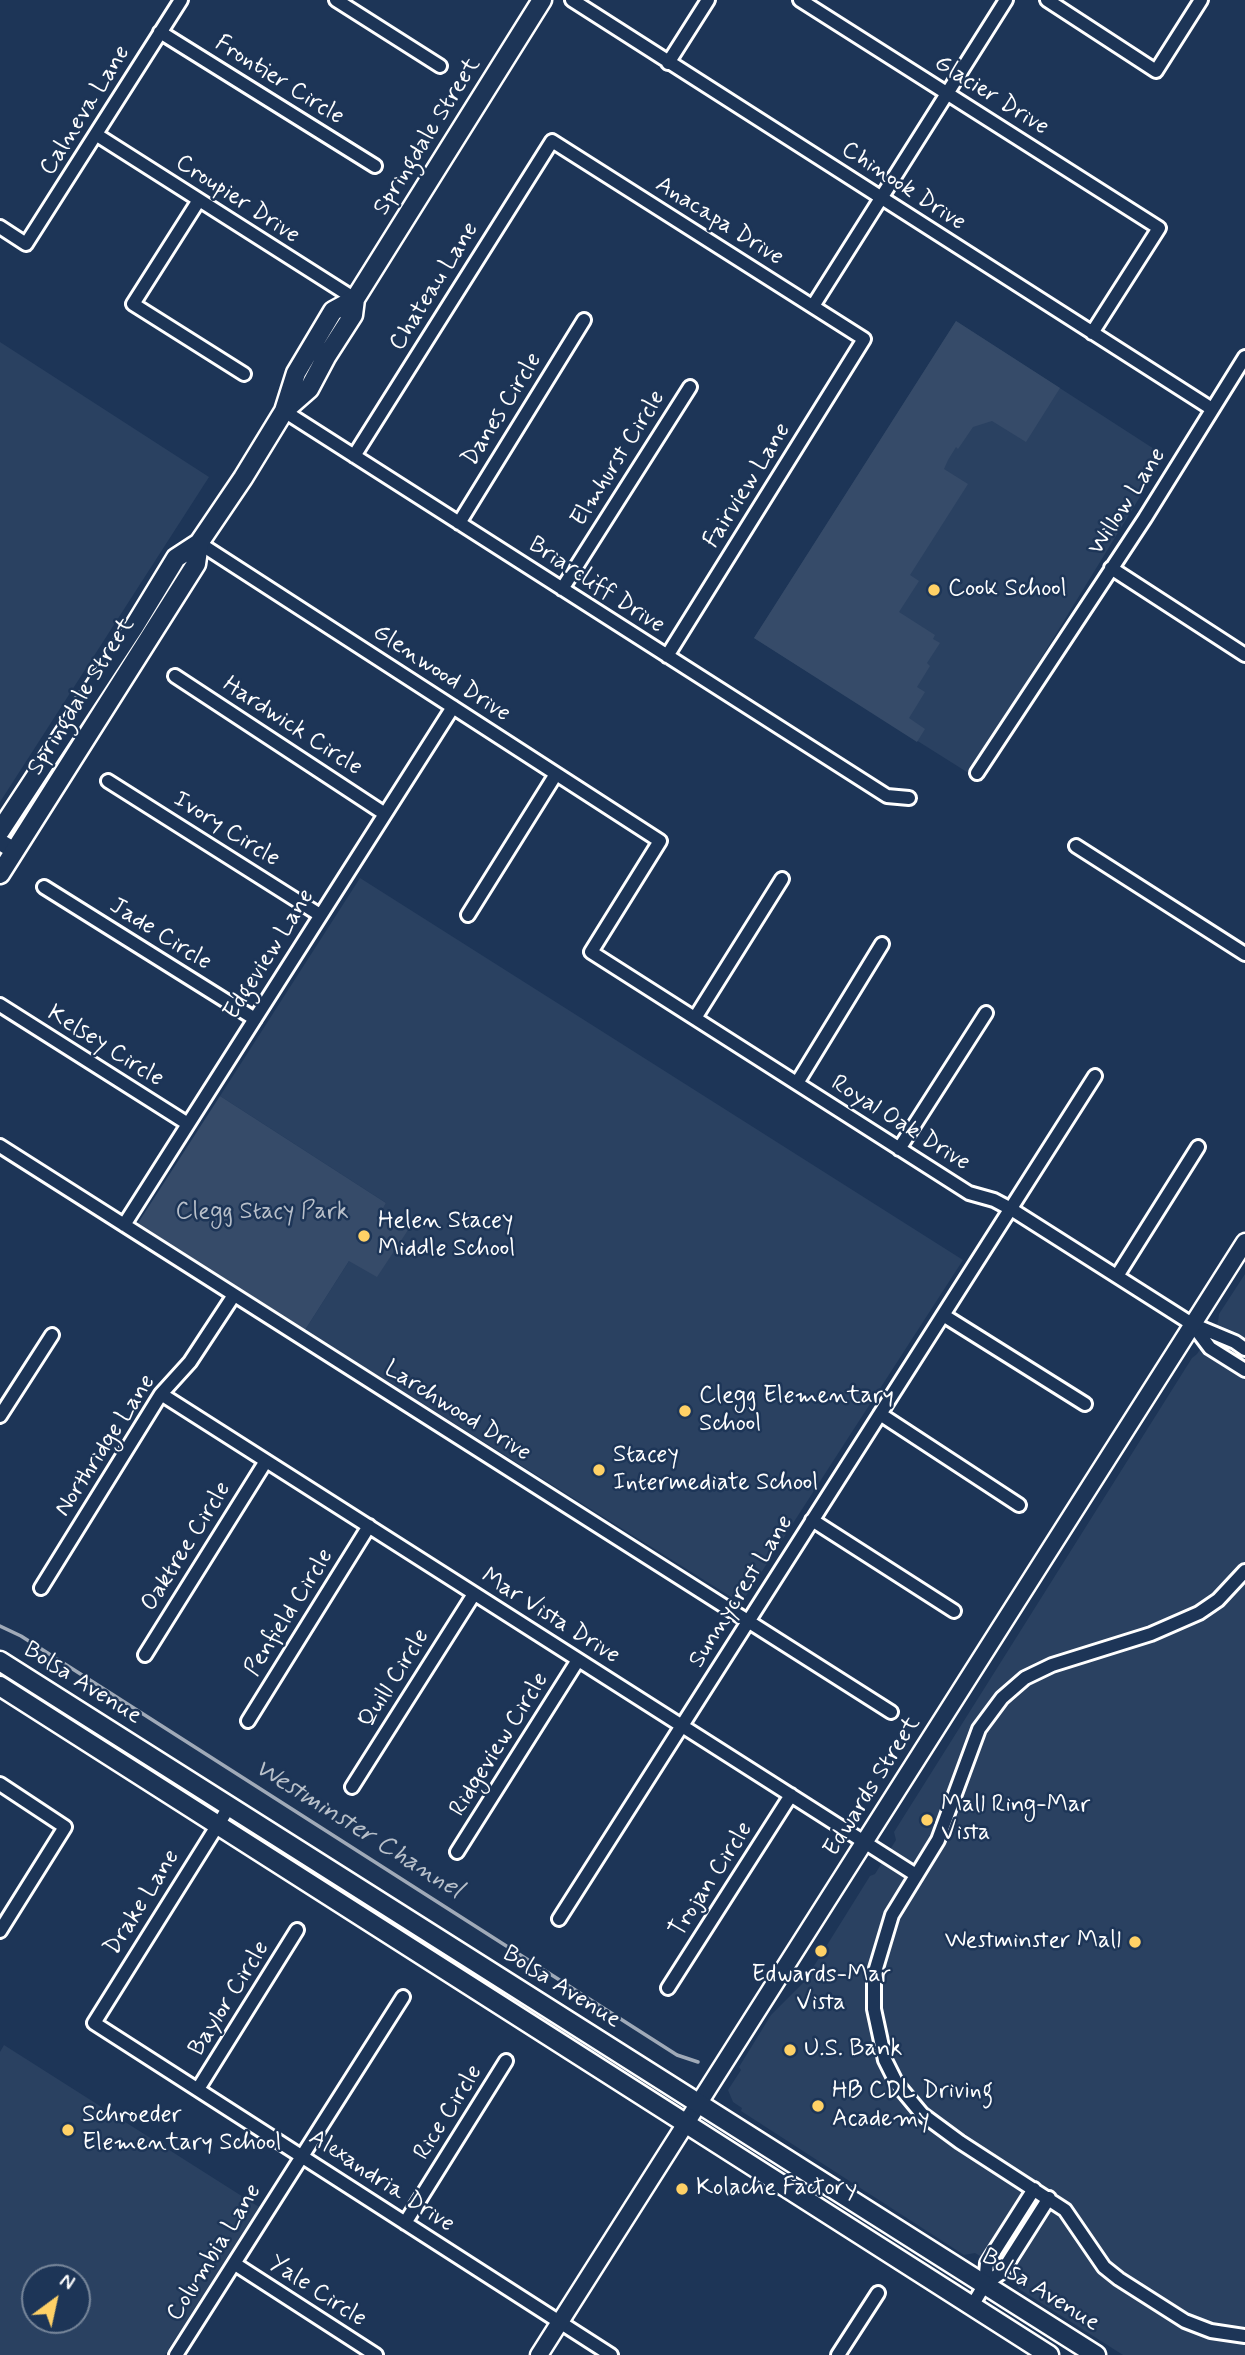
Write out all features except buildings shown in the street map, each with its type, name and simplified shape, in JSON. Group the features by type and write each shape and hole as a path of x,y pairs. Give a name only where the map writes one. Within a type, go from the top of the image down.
{"main road":[{"name":"Springdale Street","path":"0,831 176,558 199,543 243,478 284,411 296,373 333,310 355,299 542,0"},
{"name":"Springdale Street","path":"0,874 7,846 196,564 199,543"},
{"path":"163,580 165,597 172,601"},
{"name":"Bolsa Avenue","path":"7,1665 1096,2355"},
{"name":"Bolsa Avenue","path":"1,1689 1049,2355"}],"street":[{"name":"Calneva Lane","path":"0,228 26,244 181,0"},
{"path":"336,0 440,66"},
{"name":"Chinook Drive","path":"572,0 1212,409"},
{"path":"668,63 708,0"},
{"name":"Glacier Drive","path":"800,0 1159,228 1092,333"},
{"path":"813,306 1006,0"},
{"path":"1047,0 1156,71 1201,0"},
{"name":"Frontier Circle","path":"160,32 375,166"},
{"name":"Croupier Drive","path":"97,135 355,299"},
{"name":"Anacapa Drive","path":"552,141 864,339"},
{"name":"Chateau Lane","path":"354,456 552,141"},
{"path":"199,200 133,304 244,374"},
{"name":"Danes Circle","path":"458,523 584,320"},
{"name":"Fairview Lane","path":"667,656 864,339"},
{"name":"Willow Lane","path":"977,774 1245,357"},
{"name":"Elmhurst Circle","path":"562,589 690,387"},
{"name":"Briarcliff Drive","path":"284,411 887,796 909,797"},
{"name":"Glenwood Drive","path":"199,543 660,841 591,952"},
{"path":"1111,568 1245,655"},
{"name":"Hardwick Circle","path":"175,676 385,814"},
{"name":"Edgeview Lane","path":"124,1225 453,707"},
{"path":"468,915 556,774"},
{"name":"Ivory Circle","path":"108,781 320,915"},
{"path":"1076,846 1245,954"},
{"path":"695,1018 782,879"},
{"name":"Jade Circle","path":"44,887 255,1019"},
{"path":"797,1083 882,944"},
{"name":"Royal Oak Drive","path":"591,952 969,1193 1011,1209 1192,1324"},
{"name":"Kelsey Circle","path":"0,1004 188,1124"},
{"path":"899,1149 986,1013"},
{"name":"Sunnycrest Lane","path":"559,1919 1095,1076"},
{"name":"Larchwood Drive","path":"0,1146 891,1712"},
{"path":"1117,1276 1198,1147"},
{"name":"Edwards Street","path":"539,2355 1245,1242"},
{"name":"Northridge Lane","path":"41,1588 161,1394 190,1362 234,1294"},
{"path":"943,1315 1085,1404"},
{"path":"1192,1324 1245,1349"},
{"path":"1192,1324 1210,1348 1245,1370"},
{"path":"0,1416 52,1335"},
{"name":"Mar Vista Drive","path":"161,1394 916,1875"},
{"path":"880,1414 1019,1505"},
{"name":"Oaktree Circle","path":"145,1655 266,1461"},
{"path":"812,1520 954,1611"},
{"name":"Penfield Circle","path":"248,1721 369,1526"},
{"path":"1245,1572 1218,1600 1187,1619 1138,1639 1052,1665 1013,1687 979,1729 943,1829 890,1921 874,1975 874,2009 881,2048 897,2084 922,2115 1065,2210 1104,2266 1119,2279 1185,2322 1211,2331 1245,2336"},
{"name":"Quill Circle","path":"352,1787 474,1594"},
{"name":"Ridgeview Circle","path":"457,1852 578,1660"},
{"path":"1,1689 7,1665"},
{"path":"0,1784 65,1827 0,1931"},
{"name":"Trojan Circle","path":"668,1988 791,1796"},
{"name":"Drake Lane","path":"93,2022 229,1807"},
{"name":"Baylor Circle","path":"198,2090 298,1930"},
{"name":"Columbia Lane","path":"176,2355 403,1997"},
{"name":"Alexandria Drive","path":"93,2022 611,2355"},
{"name":"Rice Circle","path":"405,2223 506,2061"},
{"path":"985,2284 987,2263 1034,2189"},
{"path":"972,2306 985,2284 1002,2272 1049,2198"},
{"name":"Yale Circle","path":"234,2264 376,2355"},
{"path":"838,2355 878,2294"}],"shaded area":[{"name":"Cook School","path":"956,321 1165,456 970,774 754,638"},
{"path":"0,342 209,477 0,802"},
{"path":"360,878 963,1260 746,1596 736,1600 305,1330 386,1203 220,1096"},
{"name":"Westminster Mall","path":"1245,1274 1245,2355 1123,2355 1019,2289 1010,2274 975,2253 964,2255 741,2111 742,2108 733,2102 728,2090 771,2015 804,1982 870,1876 875,1874 896,1840 894,1832 1192,1358 1218,1322 1219,1314"},
{"name":"Schroeder Elementary School","path":"4,2045 259,2207 165,2355 0,2355 0,2052"}],"green space":[{"path":"956,321 1060,388 1026,442 992,421 973,427 958,449 956,447 944,469 968,484 910,575 919,581 899,612 935,635 933,639 940,643 927,663 930,666 917,687 925,692 909,718 925,729 917,742 754,638"},
{"name":"Clegg Stacy Park","path":"220,1096 386,1203 381,1212 408,1230 377,1277 349,1261 305,1330 138,1223"}],"waterway":[{"name":"Westminster Channel","path":"0,1626 21,1636 677,2055 698,2062"}],"place":[{"name":"Cook School","path":"934,590"},
{"name":"Helen Stacey Middle School","path":"364,1236"},
{"name":"Clegg Elementary School","path":"685,1411"},
{"name":"Stacey Intermediate School","path":"599,1470"},
{"name":"Mall Ring-Mar Vista","path":"927,1820"},
{"name":"Westminster Mall","path":"1135,1942"},
{"name":"Edwards-Mar Vista","path":"821,1951"},
{"name":"U.S. Bank","path":"790,2050"},
{"name":"HB CDL Driving Academy","path":"818,2106"},
{"name":"Schroeder Elementary School","path":"68,2130"},
{"name":"Kolache Factory","path":"682,2189"}]}
